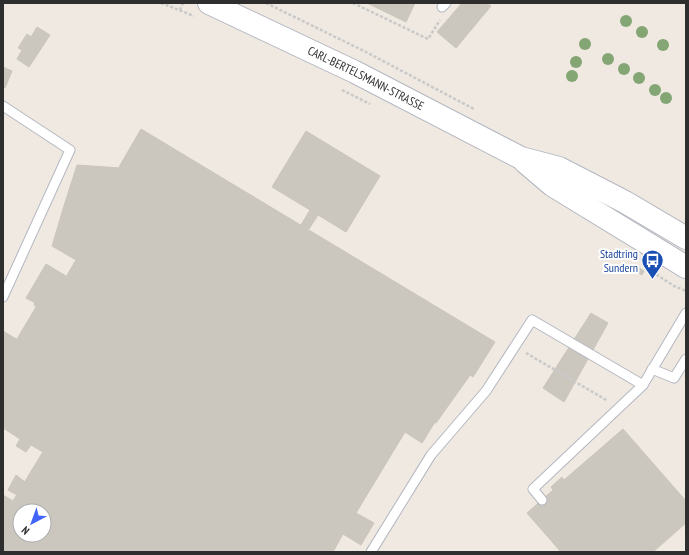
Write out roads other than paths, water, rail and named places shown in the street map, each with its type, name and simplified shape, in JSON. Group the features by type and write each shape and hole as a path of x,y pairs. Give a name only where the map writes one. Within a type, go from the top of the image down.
{"main road":[{"name":"CARL-BERTELSMANN-STRASSE","path":"205,11 354,72 521,158 559,168 625,202 686,238"},
{"name":"CARL-BERTELSMANN-STRASSE","path":"521,158 552,185 686,267"}],"lane":[{"path":"3,106 70,150 3,297"},
{"path":"542,500 533,489 643,385 686,313"},
{"path":"372,552 431,455 486,391 532,320 643,385"},
{"path":"652,369 674,378 686,359"}],"place":[{"name":"Stadtring Sundern","path":"653,280"}]}
